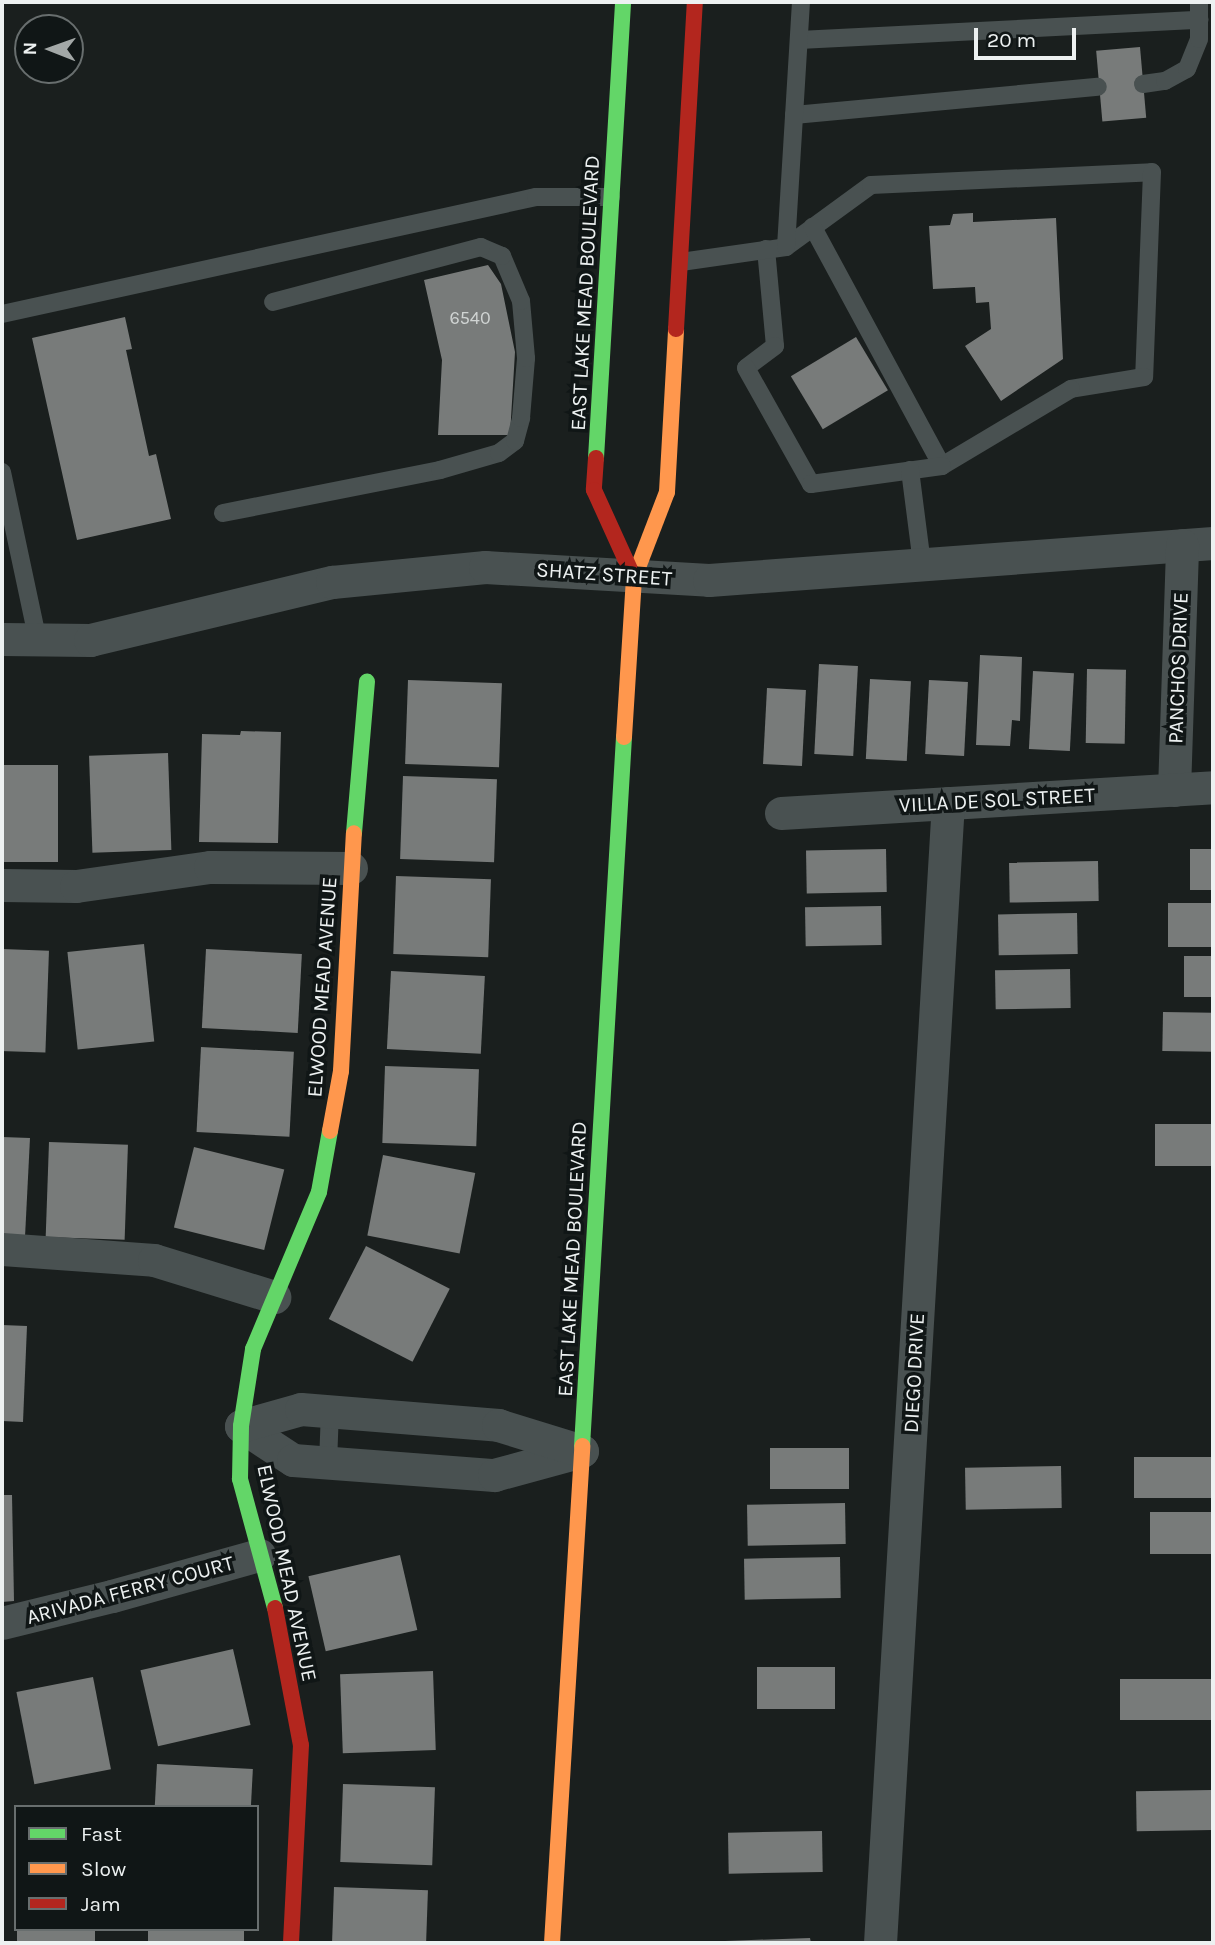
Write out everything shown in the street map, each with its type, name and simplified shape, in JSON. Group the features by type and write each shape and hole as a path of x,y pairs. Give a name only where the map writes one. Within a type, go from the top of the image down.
{"main road":[{"name":"EAST LAKE MEAD BOULEVARD","path":"623,2 594,490 634,578"},
{"name":"EAST LAKE MEAD BOULEVARD","path":"552,1943 634,578 667,492 695,2"},
{"name":"ELWOOD MEAD AVENUE","path":"291,1943 301,1745 284,1639 240,1479 241,1426 253,1349 319,1192 341,1071 351,868 367,682"}],"street":[{"name":"SHATZ STREET","path":"2,639 90,640 332,582 485,566 634,578 709,580 1197,544"},
{"name":"PANCHOS DRIVE","path":"1174,790 1197,544"},
{"name":"VILLA DE SOL STREET","path":"781,813 1213,787"},
{"name":"DIEGO DRIVE","path":"880,1943 948,803"},
{"path":"2,885 76,886 210,867 351,868"},
{"path":"2,1249 153,1260 274,1297"},
{"path":"241,1426 302,1409 498,1425 582,1451"},
{"path":"241,1426 293,1460 328,1463 494,1475 582,1451"},
{"name":"ARIVADA FERRY COURT","path":"2,1623 259,1555"}],"lane":[{"path":"786,247 801,2"},
{"path":"1143,84 1165,81 1186,69 1199,39 1199,2"},
{"path":"799,40 1200,20"},
{"path":"794,115 1098,88"},
{"path":"681,262 766,249 786,247 871,185 1152,172 1144,377 1071,389 942,466 811,484 746,368 775,346 766,249"},
{"path":"2,314 536,197 611,197"},
{"path":"813,227 942,466"},
{"path":"223,513 440,470 499,453 515,441 521,418 526,358 520,301 502,256 481,247 273,303"},
{"path":"910,470 922,564"},
{"path":"2,472 38,641"},
{"path":"328,1463 330,1412"}],"building":[{"path":"1140,47 1146,118 1102,122 1096,51"},
{"path":"973,213 973,222 1056,218 1063,359 1001,401 965,346 991,329 989,302 976,303 975,287 933,289 929,226 950,225 953,214"},
{"path":"488,265 501,284 515,352 510,435 438,435 442,360 424,280"},
{"path":"125,317 132,349 126,350 149,456 156,454 171,519 77,540 32,338"},
{"path":"856,337 888,390 823,429 791,376"},
{"path":"980,655 1022,657 1020,721 1012,720 1010,746 976,745"},
{"path":"819,664 858,666 853,756 814,754"},
{"path":"1087,669 1126,670 1125,744 1086,743"},
{"path":"1033,671 1074,673 1070,751 1029,749"},
{"path":"870,679 911,681 907,761 866,759"},
{"path":"408,680 502,683 499,767 405,764"},
{"path":"929,680 968,682 964,756 925,754"},
{"path":"767,688 806,690 802,766 763,764"},
{"path":"241,731 281,732 278,843 199,842 202,734 240,735"},
{"path":"168,753 171,850 92,853 89,756"},
{"path":"2,765 58,765 58,862 2,862"},
{"path":"403,776 497,779 494,862 400,859"},
{"path":"886,849 887,892 807,893 806,850"},
{"path":"1190,849 1213,849 1213,890 1190,890"},
{"path":"1098,861 1099,901 1010,903 1009,863"},
{"path":"396,876 491,879 488,957 393,954"},
{"path":"1168,903 1213,903 1213,947 1168,947"},
{"path":"881,906 882,945 806,946 805,907"},
{"path":"1077,913 1078,954 999,955 998,914"},
{"path":"144,944 154,1041 78,1050 67,952"},
{"path":"2,949 49,951 45,1053 2,1051"},
{"path":"206,949 302,954 298,1033 202,1028"},
{"path":"1184,956 1213,956 1213,997 1184,997"},
{"path":"1070,969 1071,1008 996,1009 995,970"},
{"path":"391,971 485,976 481,1054 387,1049"},
{"path":"1163,1012 1213,1013 1212,1052 1162,1051"},
{"path":"201,1047 294,1052 289,1137 197,1132"},
{"path":"385,1066 479,1069 476,1146 382,1143"},
{"path":"1155,1124 1213,1124 1213,1166 1155,1166"},
{"path":"2,1137 30,1138 25,1237 2,1235"},
{"path":"49,1142 128,1145 125,1240 46,1237"},
{"path":"194,1147 284,1169 264,1250 174,1228"},
{"path":"383,1155 475,1173 460,1253 367,1235"},
{"path":"366,1246 450,1289 413,1362 329,1319"},
{"path":"2,1325 27,1326 23,1422 2,1421"},
{"path":"770,1448 849,1448 849,1489 770,1489"},
{"path":"1134,1457 1213,1457 1213,1498 1134,1498"},
{"path":"1061,1466 1062,1508 966,1510 965,1468"},
{"path":"2,1495 12,1495 14,1601 2,1602"},
{"path":"845,1503 846,1544 748,1546 747,1505"},
{"path":"1150,1512 1213,1512 1213,1554 1150,1554"},
{"path":"400,1555 417,1630 326,1651 308,1576"},
{"path":"840,1557 841,1598 745,1600 744,1559"},
{"path":"233,1649 251,1725 158,1746 140,1670"},
{"path":"757,1667 835,1667 835,1709 757,1709"},
{"path":"433,1671 436,1750 343,1753 340,1674"},
{"path":"93,1677 111,1769 34,1784 16,1692"},
{"path":"1120,1679 1213,1679 1213,1720 1120,1720"},
{"path":"157,1764 253,1769 251,1805 155,1805"},
{"path":"343,1784 435,1787 432,1865 340,1862"},
{"path":"1212,1790 1213,1830 1137,1831 1136,1791"},
{"path":"822,1831 823,1872 729,1874 728,1833"},
{"path":"334,1887 428,1890 426,1943 332,1943"},
{"path":"17,1931 95,1931 95,1943 17,1943"},
{"path":"148,1931 244,1931 244,1943 148,1943"},
{"path":"810,1938 811,1943 725,1943 725,1941"}],"traffic: fast":[{"path":"596,458 623,2"},
{"path":"354,833 367,682"},
{"path":"582,1446 624,737"},
{"path":"275,1608 240,1479 241,1426 253,1349 319,1192 330,1131"}],"traffic: slow":[{"path":"624,737 634,578 667,492 676,329"},
{"path":"330,1131 341,1071 354,833"},
{"path":"552,1943 582,1446"}],"traffic: jam":[{"path":"676,329 695,2"},
{"path":"596,458 594,490 634,578"},
{"path":"275,1608 301,1745 291,1943"}]}
